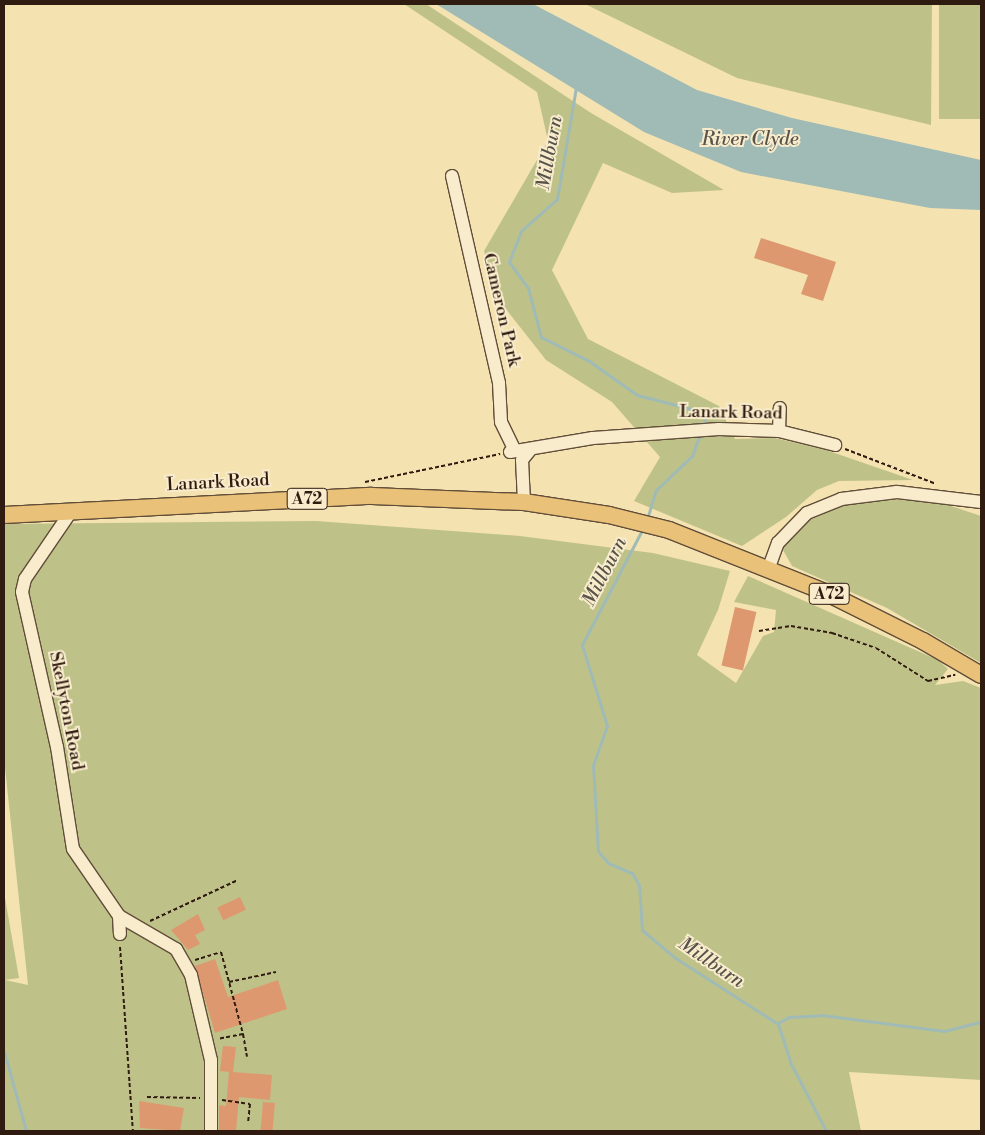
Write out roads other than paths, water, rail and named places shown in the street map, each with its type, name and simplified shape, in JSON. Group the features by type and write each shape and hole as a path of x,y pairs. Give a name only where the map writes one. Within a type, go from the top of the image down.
{"main road":[{"name":"Lanark Road","path":"4,515 372,496 524,502 608,515 669,530 869,613 966,665 981,676"}],"street":[{"name":"Cameron Park","path":"452,176 499,383 501,422 513,452"},
{"path":"779,431 780,408"},
{"name":"Lanark Road","path":"513,452 670,431 719,429 779,431 836,445"},
{"path":"524,502 522,460 531,449"},
{"path":"768,570 778,543 807,513 841,499 897,492 981,502"},
{"name":"Skellyton Road","path":"70,512 25,579 22,592 57,747 73,849 119,916"},
{"path":"120,934 119,916 143,928 176,949 185,963 208,1041 211,1131"}],"water":[{"name":"River Clyde","path":"436,4 533,4 697,90 792,118 981,160 981,210 930,208 741,172 644,132"}],"waterway":[{"name":"Millburn","path":"576,87 557,199 521,231 509,262 528,288 541,337 589,361 637,395 707,413 702,426"},
{"name":"Millburn","path":"647,519 656,490 692,456 700,434"},
{"name":"Millburn","path":"642,530 582,645 607,726 593,765 598,851 608,863 632,873 639,885 642,930 674,957 778,1024 790,1062 826,1131"},
{"path":"778,1023 789,1017 822,1015 944,1031 981,1022"},
{"path":"4,1051 26,1131"}]}
